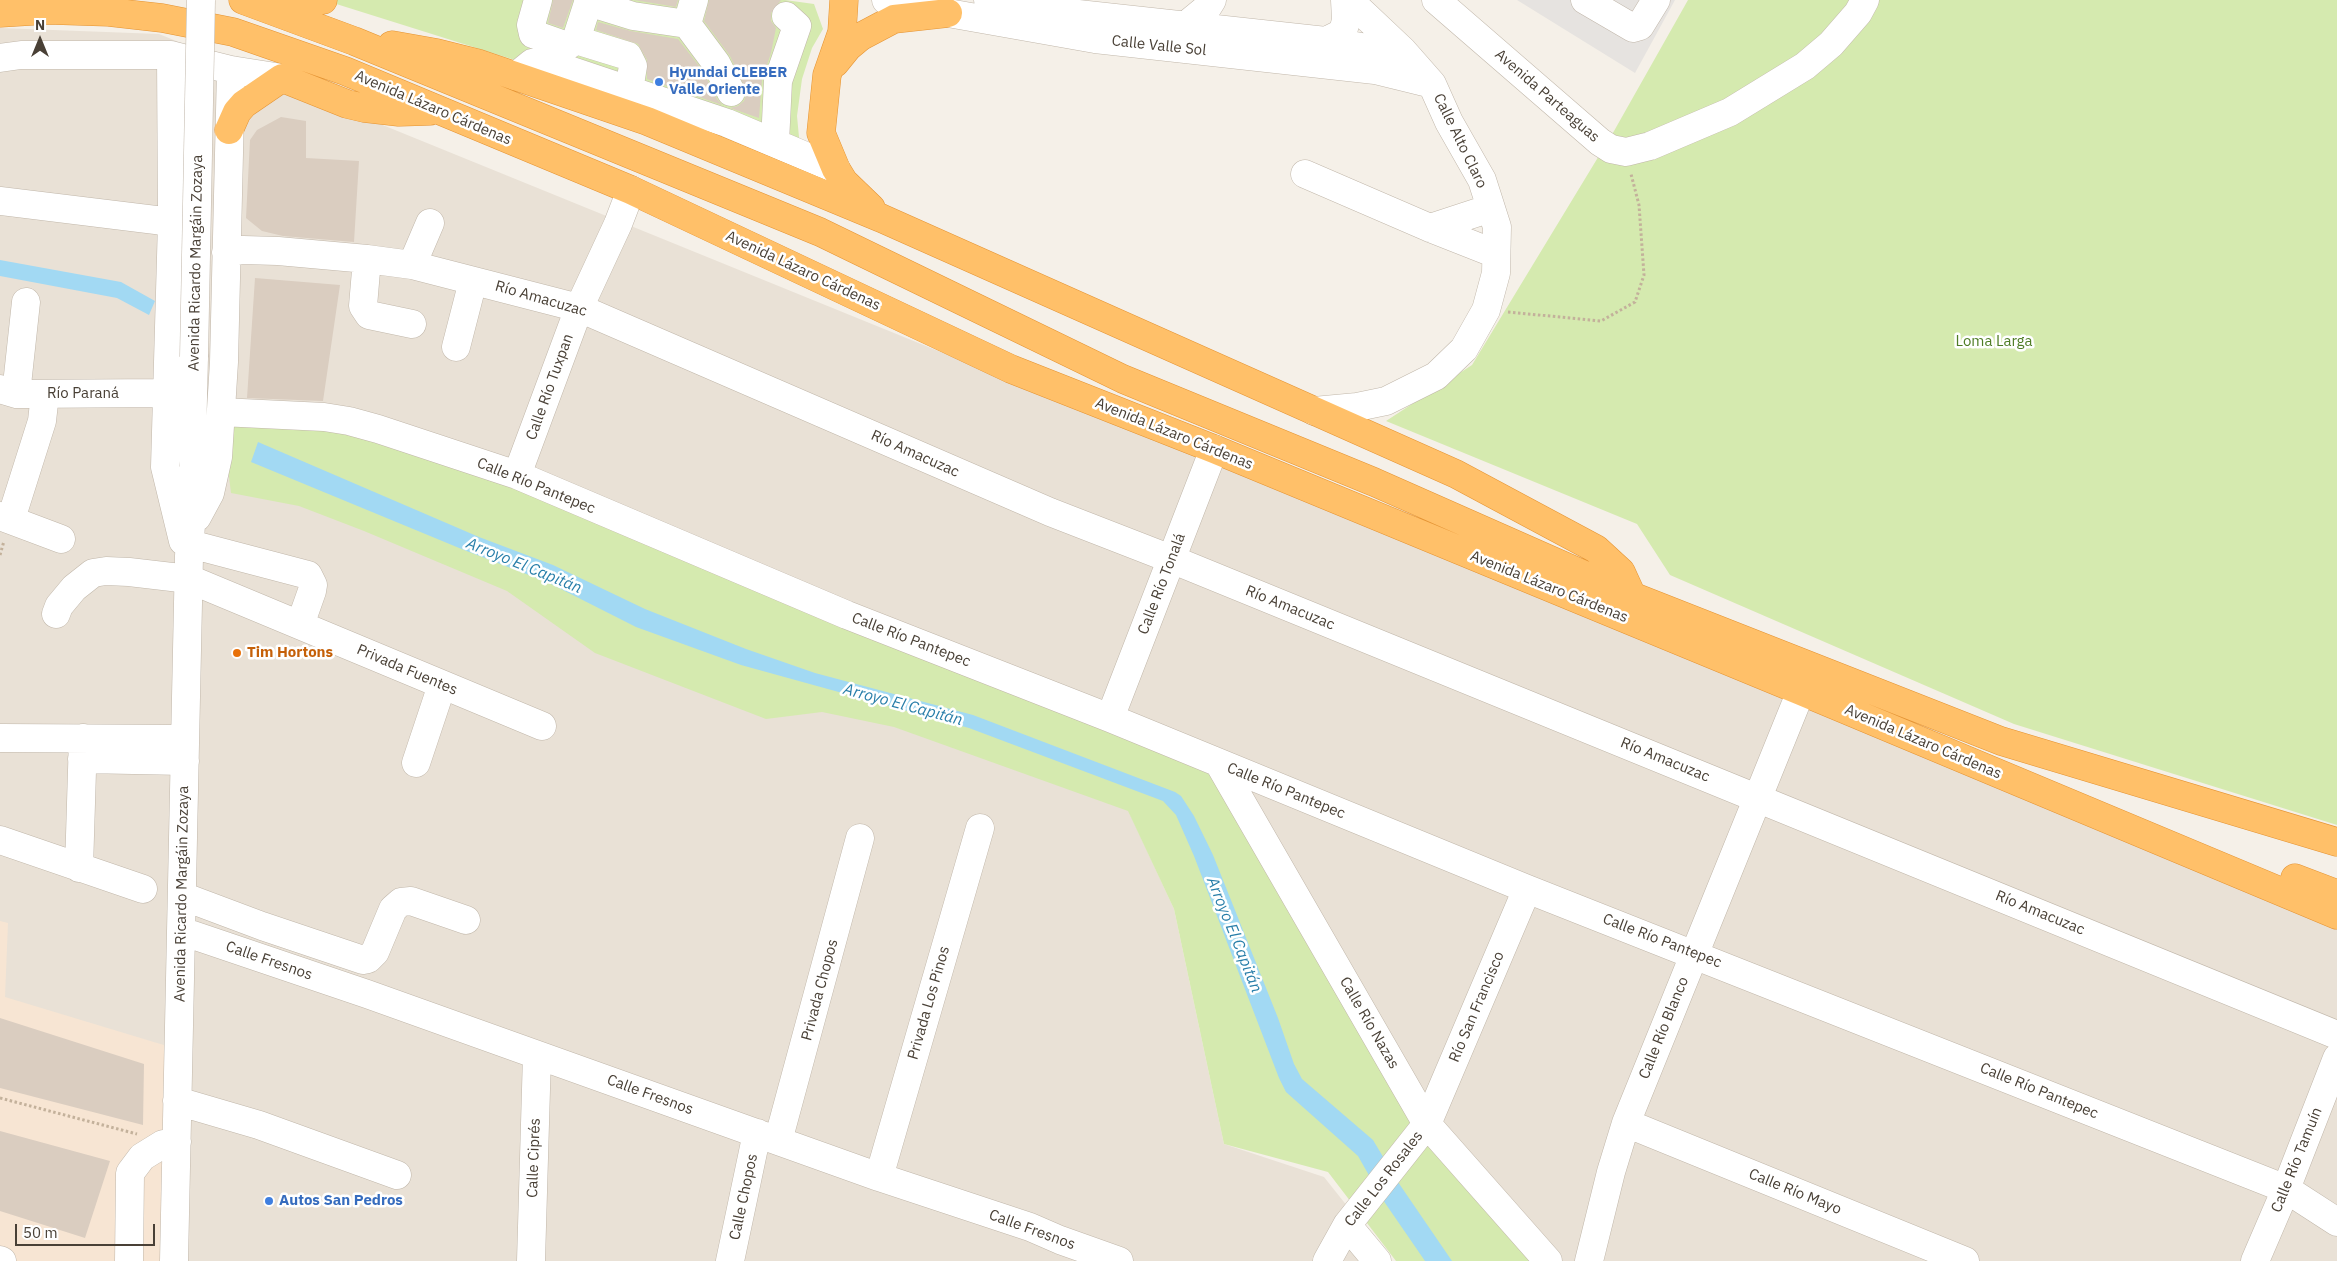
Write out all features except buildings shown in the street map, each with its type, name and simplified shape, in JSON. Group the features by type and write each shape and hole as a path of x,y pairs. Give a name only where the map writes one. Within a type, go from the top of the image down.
{"highway":[{"name":"Avenida Lázaro Cárdenas","path":"244,0 354,41 820,232 1123,379 1374,482 1632,596 2001,741 2337,842"},
{"path":"277,0 302,3 323,0"},
{"path":"844,0 842,32 827,75 821,133 836,169 844,182 881,218"},
{"name":"Avenida Lázaro Cárdenas","path":"0,13 48,10 109,12 162,18 234,32 345,71 631,190 1011,369 1214,449 2337,915"},
{"path":"827,75 848,47 870,30 894,19 948,13"},
{"path":"354,41 378,42 437,53 516,76 647,121 881,218 1456,474 1596,548 1621,572 1632,596"},
{"path":"229,130 237,112 244,104 282,78 347,104 364,108 399,112 439,110"},
{"path":"2198,800 2210,817 2226,826 2337,861"},
{"path":"2093,813 2118,812 2134,816 2337,894"}],"street":[{"name":"Avenida Ricardo Margáin Zozaya","path":"174,1261 170,1143 177,1101 172,1061 181,931 190,551 194,476 192,440 201,0"},
{"path":"538,0 531,26 533,34 567,46 576,40 589,1 633,16 691,12 731,92"},
{"name":"Calle Valle Sol","path":"886,0 1095,39 1375,70 1432,84"},
{"name":"Calle Valle Sol","path":"988,0 1033,9 1403,51"},
{"path":"1185,26 1207,8 1212,0"},
{"path":"1326,41 1340,34 1344,28 1346,20 1345,0"},
{"name":"Calle Alto Claro","path":"1314,410 1357,407 1386,401 1436,376 1464,349 1486,310 1496,273 1497,227 1482,180 1449,122 1432,84 1403,51 1349,0"},
{"name":"Avenida Parteaguas","path":"1436,0 1600,142 1611,149 1626,152"},
{"path":"1586,0 1633,28 1640,26 1656,0"},
{"path":"1626,152 1650,146 1730,112 1805,66 1832,44 1858,13 1865,0"},
{"path":"775,142 778,81 797,26 786,16"},
{"path":"576,40 628,56 633,66 629,90"},
{"path":"0,58 21,55 171,55 231,70 282,78"},
{"path":"171,55 172,222 165,467 177,525 190,551"},
{"path":"516,76 532,63 541,62 727,123 836,169"},
{"name":"Avenida Ricardo Margáin Zozaya","path":"190,551 215,475 221,412 231,70"},
{"path":"1305,174 1430,228 1496,254"},
{"name":"Calle Río Tuxpan","path":"517,475 579,308 618,224 631,190"},
{"path":"0,200 172,222"},
{"path":"1430,228 1491,208"},
{"path":"412,265 430,222"},
{"name":"Río Amacuzac","path":"226,252 243,250 278,251 412,265 579,308 1050,512 1171,559 2337,1035"},
{"path":"367,259 363,306 369,315 412,324"},
{"path":"456,347 473,281"},
{"path":"8,391 26,302"},
{"name":"Río Paraná","path":"8,391 45,394 166,393"},
{"path":"45,394 42,421 6,517 61,539"},
{"name":"Calle Río Pantepec","path":"221,412 324,417 349,421 517,475 847,615 1110,718 1527,889 2286,1189 2337,1222"},
{"name":"Calle Río Tonalá","path":"1110,718 1214,449"},
{"path":"56,614 59,606 74,588 93,573 114,571 190,551 308,575 313,585 300,625"},
{"name":"Privada Fuentes","path":"190,551 300,625 542,726"},
{"path":"416,763 442,685"},
{"name":"Calle Río Blanco","path":"1588,1261 1626,1123 1801,691"},
{"path":"0,738 82,748 185,750"},
{"path":"79,868 82,748"},
{"name":"Calle Río Nazas","path":"1220,764 1427,1124 1548,1261"},
{"name":"Privada Los Pinos","path":"878,1177 980,828"},
{"name":"Privada Chopos","path":"767,1137 860,838"},
{"path":"0,840 143,889"},
{"name":"Río San Francisco","path":"1427,1124 1527,889"},
{"path":"182,896 262,926 363,960 373,956 394,909 401,902 411,901 466,920"},
{"name":"Calle Fresnos","path":"181,931 537,1055 878,1177 1030,1227 1057,1251 1120,1261"},
{"name":"Calle Ciprés","path":"531,1261 537,1055"},
{"name":"Calle Río Tamuín","path":"2255,1261 2286,1189 2337,1058"},
{"path":"177,1101 259,1125 397,1174"},
{"name":"Calle Río Mayo","path":"1626,1123 1965,1261"},
{"name":"Calle Los Rosales","path":"1327,1261 1347,1224 1427,1124"},
{"name":"Calle Chopos","path":"730,1261 767,1137"},
{"path":"129,1261 130,1173 142,1157 170,1143"},
{"path":"1347,1224 1377,1261"}],"path":[{"path":"1486,310 1601,321 1635,302 1644,275 1638,205 1626,152"},
{"path":"0,1098 170,1143"}],"shaded area":[{"path":"1517,0 1675,0 1635,73"},
{"path":"0,28 159,34 2337,920 2337,1261 1443,1261 1130,814 1174,909 1224,1144 1324,1177 1391,1261 0,1261","holes":["193,411 888,689 192,440"]},
{"path":"0,921 8,923 5,997 167,1046 160,1261 0,1261"}],"green space":[{"path":"335,0 785,0 814,4 823,29 812,48 802,79 797,116 799,137 809,169 521,62 330,2"},
{"name":"Loma Larga","path":"1688,0 2337,0 2337,825 2014,724 1670,575 1637,524 1386,421 1472,365 1614,131"},
{"path":"221,412 349,421 1220,765 1427,1124 1547,1261 1396,1261 1328,1172 1224,1144 1174,909 1128,811 894,727 822,712 766,719 595,653 507,591 299,506 231,493"}],"water":[{"path":"0,260 121,282 155,301 149,315 117,298 0,276"},
{"name":"Arroyo El Capitán","path":"258,442 479,537 553,565 645,609 746,649 815,673 973,715 1175,792 1181,796 1194,816 1213,855 1278,1018 1294,1064 1302,1079 1373,1140 1400,1185 1452,1261 1425,1261 1383,1200 1358,1156 1286,1092 1194,856 1176,815 1163,801 969,728 741,665 636,627 547,582 464,550 251,462"}],"place":[{"name":"Hyundai CLEBER Valle Oriente","path":"659,82"},
{"name":"Tim Hortons","path":"237,653"},
{"name":"Autos San Pedros","path":"269,1201"}]}
